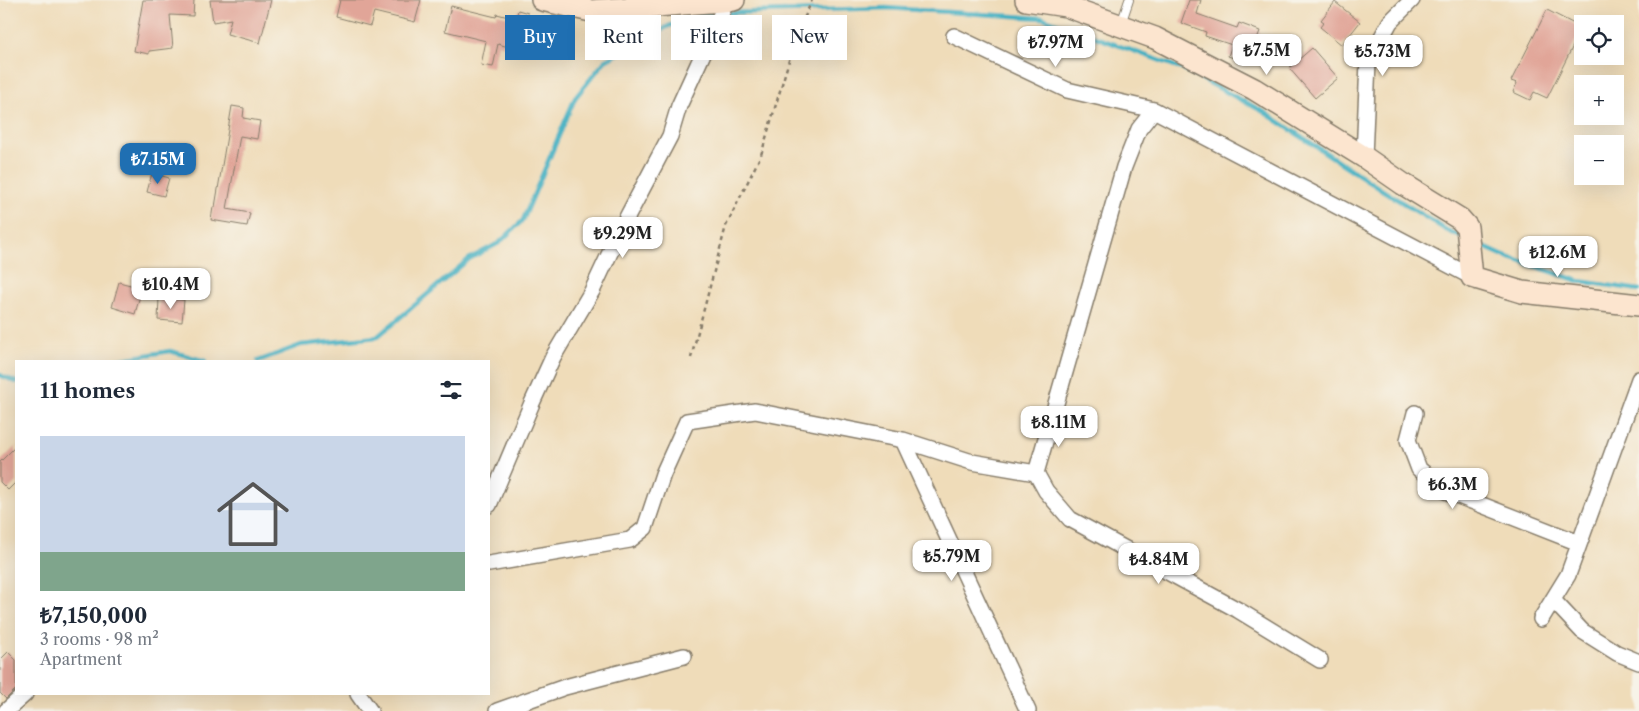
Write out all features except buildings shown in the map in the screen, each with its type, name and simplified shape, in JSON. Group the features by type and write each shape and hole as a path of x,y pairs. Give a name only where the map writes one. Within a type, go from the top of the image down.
{"street":[{"path":"542,0 591,11 734,0"},
{"path":"490,503 553,357 592,291 623,225 670,136 679,106 727,0"},
{"path":"1026,0 1066,6 1155,38 1254,89 1364,157 1403,184 1460,218 1467,227 1472,277"},
{"path":"1364,157 1368,62 1390,22 1412,0"},
{"path":"954,36 1067,90 1154,110 1472,277 1522,292 1639,306"},
{"path":"1154,110 1139,129 1124,167 1036,473 1046,491 1070,519 1238,610 1320,660"},
{"path":"1541,619 1568,574 1633,413 1639,379"},
{"path":"490,564 630,540 645,528 663,474 686,421 755,410 903,440 972,462 1036,473"},
{"path":"1415,413 1408,440 1419,469 1446,491 1579,543"},
{"path":"903,440 1028,711"},
{"path":"1553,600 1582,631 1617,653 1639,662"},
{"path":"497,711 565,687 684,656"},
{"path":"6,711 24,695"},
{"path":"359,695 370,711"}],"lane":[{"path":"1121,26 1129,0"}],"path":[{"path":"691,358 726,226 761,155 796,40 812,0"}],"waterway":[{"path":"726,13 886,8 1043,18 1183,69 1264,112 1379,188 1446,230 1461,237"},
{"path":"261,360 301,345 377,337 469,259 499,243 523,220 575,98 605,61 669,26 704,14 718,13"},
{"path":"1475,243 1504,256 1579,281 1639,290"},
{"path":"117,360 170,351 202,360"},
{"path":"0,375 15,382"}]}
